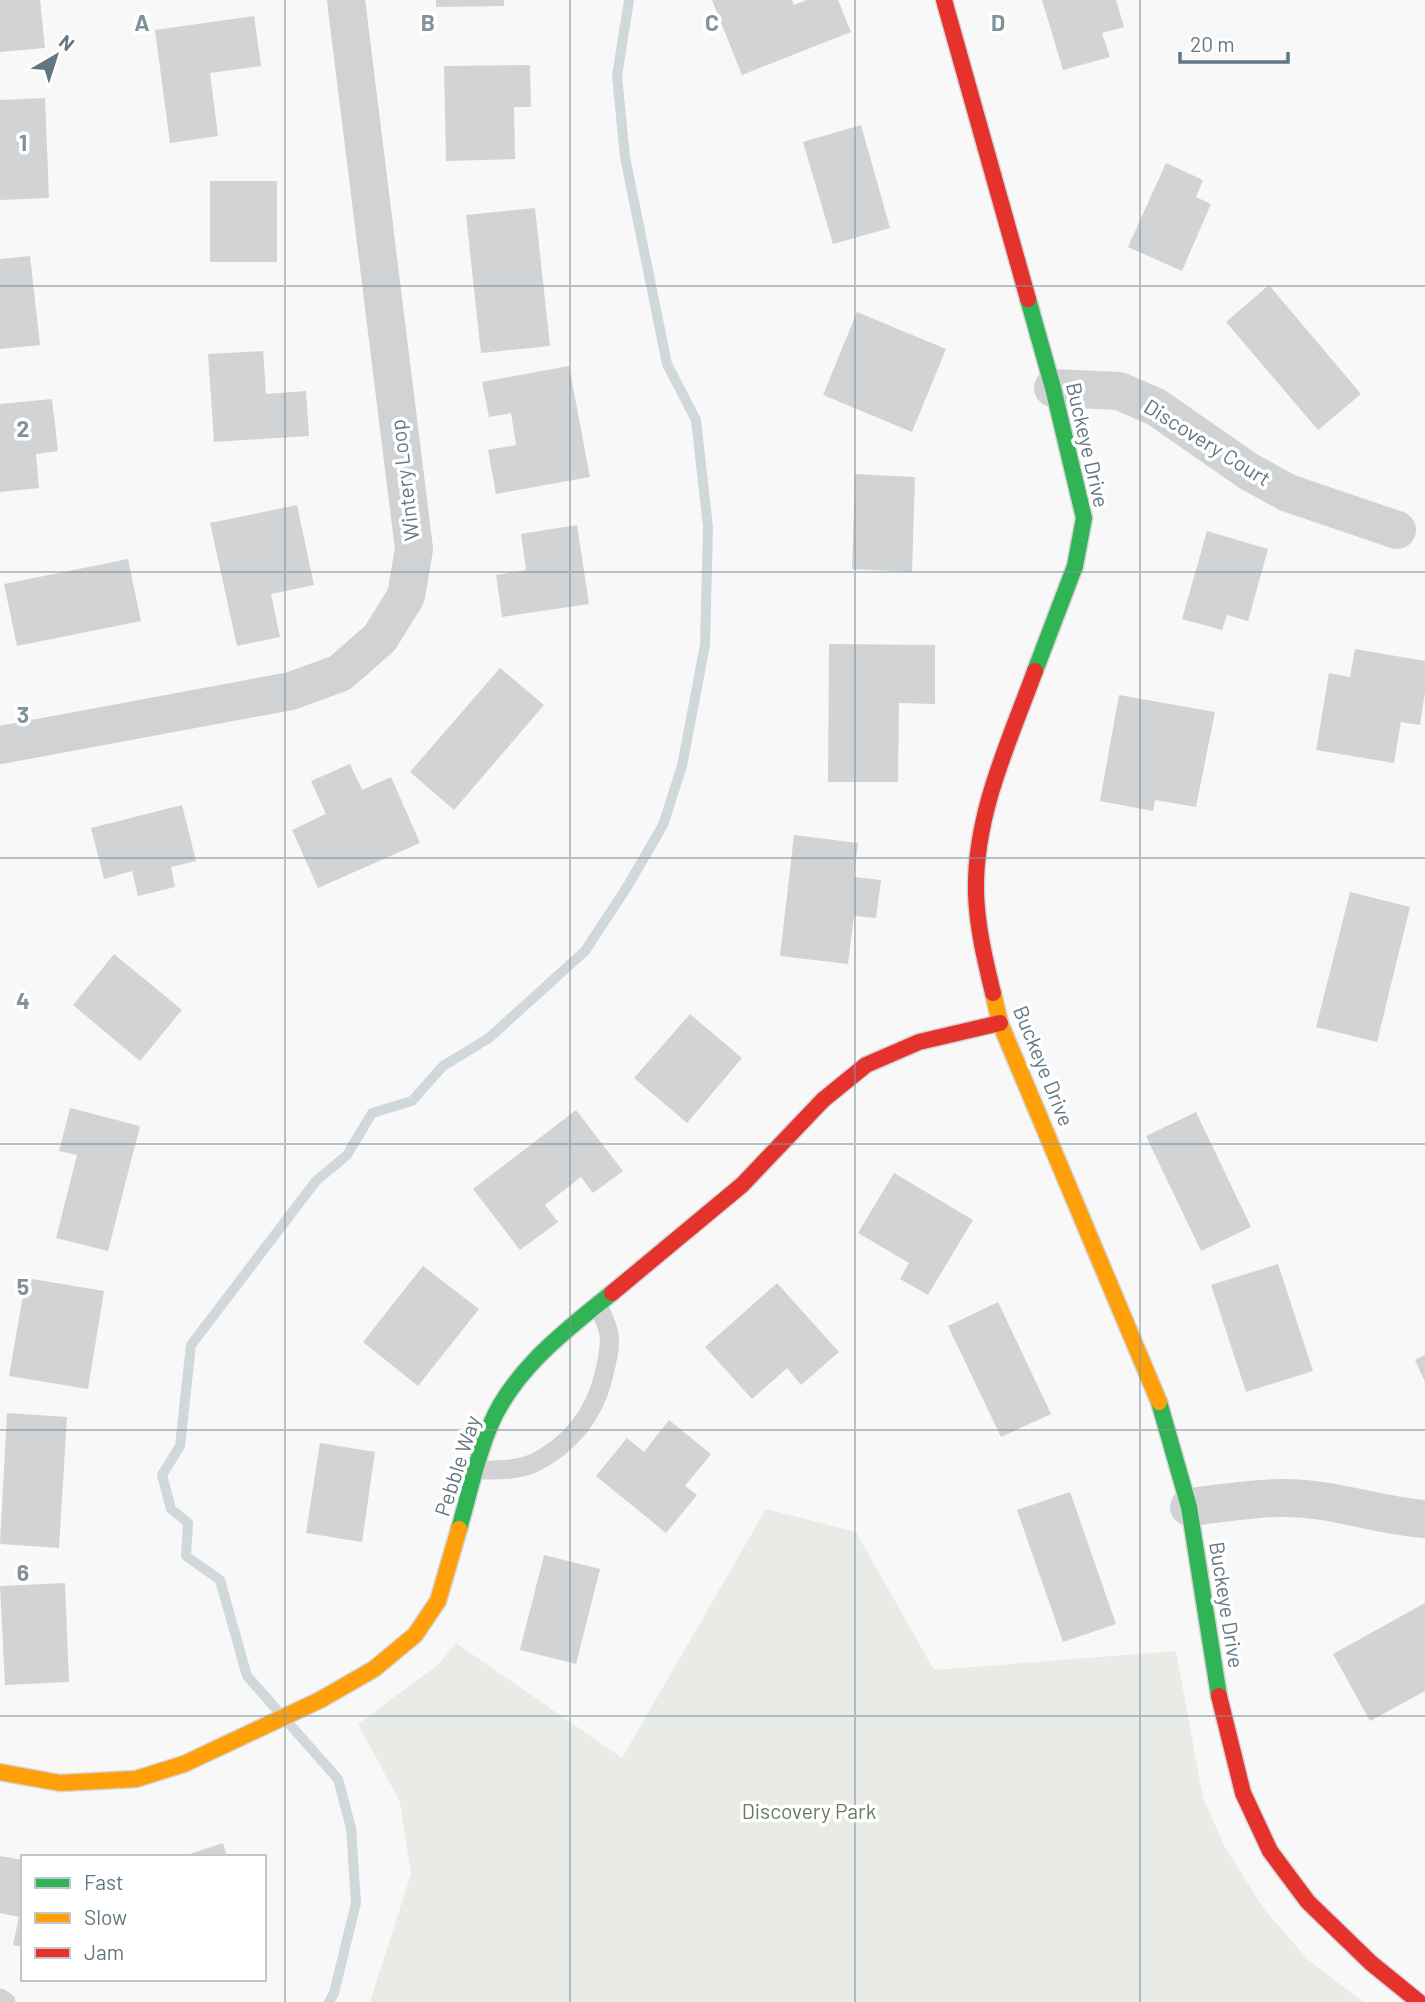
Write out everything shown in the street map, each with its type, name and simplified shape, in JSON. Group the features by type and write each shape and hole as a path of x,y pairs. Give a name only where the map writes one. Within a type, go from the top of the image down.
{"street":[{"name":"Wintery Loop","path":"0,745 291,691 340,673 380,638 406,596 414,548 346,0"},
{"name":"Buckeye Drive","path":"944,0 1053,388 1084,518 1075,566 994,781 980,840 976,891 979,934 1000,1023 1164,1414 1189,1507 1223,1718 1243,1793 1269,1851 1308,1902 1371,1963 1419,2002"},
{"name":"Discovery Court","path":"1053,388 1119,391 1156,407 1248,471 1287,493 1397,530"},
{"name":"Pebble Way","path":"0,1772 60,1783 136,1779 184,1764 320,1700 374,1669 415,1635 438,1601 490,1425 513,1387 545,1348 742,1185 823,1100 866,1065 919,1042 1000,1023"},
{"path":"1189,1507 1286,1497 1333,1503 1399,1518 1425,1519"}],"lane":[{"path":"475,1471 506,1470 533,1463 559,1446 582,1425 599,1395 606,1364 609,1335 598,1304"},
{"path":"0,1998 6,2002"}],"green space":[{"name":"Discovery Park","path":"766,1509 856,1532 934,1670 1176,1651 1203,1798 1225,1847 1264,1909 1307,1959 1363,2002 370,2002 411,1874 400,1802 358,1724 439,1664 456,1643 622,1758"}],"building":[{"path":"0,0 40,0 45,48 0,52"},
{"path":"436,0 504,0 504,6 436,7"},
{"path":"712,0 792,0 794,5 807,0 838,0 851,32 742,75"},
{"path":"1042,0 1116,0 1124,27 1102,33 1110,57 1063,70"},
{"path":"254,16 261,66 210,73 218,136 170,143 155,30"},
{"path":"530,65 531,107 514,107 515,159 446,161 444,66"},
{"path":"45,98 49,198 0,200 0,100"},
{"path":"861,125 890,228 833,244 803,142"},
{"path":"1166,163 1203,180 1196,197 1211,204 1182,271 1128,247"},
{"path":"210,181 277,181 277,262 210,262"},
{"path":"535,208 550,346 481,353 466,215"},
{"path":"30,256 40,345 0,349 0,259"},
{"path":"1269,285 1361,394 1318,430 1226,322"},
{"path":"857,312 946,349 912,432 823,395"},
{"path":"263,351 266,394 306,391 309,436 214,442 208,354"},
{"path":"569,366 590,477 496,494 488,450 516,445 511,413 489,417 482,382"},
{"path":"52,399 58,451 36,454 39,488 0,492 0,404"},
{"path":"855,474 915,477 912,572 852,569"},
{"path":"297,505 314,585 271,594 280,637 237,646 210,523"},
{"path":"577,525 589,604 502,617 496,575 526,570 521,534"},
{"path":"1207,531 1268,549 1248,621 1227,615 1222,630 1182,619"},
{"path":"128,559 141,621 17,646 4,584"},
{"path":"829,644 935,645 935,704 899,703 898,782 828,782"},
{"path":"1355,649 1425,661 1425,692 1420,725 1401,722 1394,763 1316,750 1329,673 1350,677"},
{"path":"500,668 544,705 454,810 410,772"},
{"path":"1119,695 1215,712 1196,807 1155,800 1153,811 1100,801"},
{"path":"350,764 362,790 391,777 420,843 318,888 292,830 326,814 311,781"},
{"path":"182,805 196,861 171,867 175,887 138,896 132,871 104,879 91,828"},
{"path":"794,835 858,843 854,877 881,880 876,918 854,916 848,964 780,956"},
{"path":"1350,892 1410,907 1377,1042 1316,1027"},
{"path":"114,954 182,1010 140,1061 73,1005"},
{"path":"690,1014 742,1058 687,1123 634,1078"},
{"path":"70,1108 140,1126 108,1251 56,1238 77,1155 59,1151"},
{"path":"576,1110 623,1171 593,1193 581,1177 545,1205 558,1222 520,1250 473,1189"},
{"path":"1196,1112 1251,1227 1201,1251 1146,1136"},
{"path":"894,1173 973,1220 928,1295 900,1279 909,1263 858,1233"},
{"path":"1278,1264 1313,1371 1246,1392 1211,1285"},
{"path":"423,1266 479,1309 418,1386 363,1342"},
{"path":"26,1278 104,1291 88,1389 9,1376"},
{"path":"777,1283 839,1352 801,1385 787,1368 752,1399 705,1347"},
{"path":"998,1302 1051,1414 1001,1437 948,1326"},
{"path":"1425,1355 1425,1382 1415,1360"},
{"path":"7,1413 67,1417 59,1548 0,1544"},
{"path":"669,1420 711,1454 685,1486 697,1495 666,1533 596,1476 627,1438 644,1452"},
{"path":"320,1443 375,1452 362,1542 306,1533"},
{"path":"1070,1492 1116,1624 1063,1642 1017,1510"},
{"path":"544,1555 600,1569 576,1664 520,1650"},
{"path":"65,1583 69,1682 5,1685 0,1586"},
{"path":"1425,1603 1425,1691 1370,1721 1333,1654"},
{"path":"223,1843 226,1855 187,1855"},
{"path":"0,1856 21,1860 21,1947 13,1945 19,1917 0,1913"}],"waterway":[{"path":"329,2002 334,1993 356,1903 351,1828 338,1779 247,1676 220,1580 186,1556 188,1523 171,1509 162,1475 180,1446 191,1345 316,1181 347,1155 372,1113 412,1101 443,1066 489,1038 585,951 663,825 682,766 705,645 708,527 696,420 667,364 625,157 617,76 629,0"}],"traffic: fast":[{"path":"1028,299 1053,388 1084,518 1075,566 1035,671"},
{"path":"459,1529 490,1426 512,1387 542,1352 612,1293"},
{"path":"1159,1402 1189,1507 1219,1696"}],"traffic: slow":[{"path":"993,993 1000,1023 1159,1402"},
{"path":"0,1772 60,1783 136,1779 184,1764 320,1700 374,1669 415,1635 438,1601 459,1529"}],"traffic: jam":[{"path":"944,0 1028,299"},
{"path":"993,993 978,918 977,864 995,779 1035,671"},
{"path":"612,1293 742,1185 823,1100 866,1065 919,1042 1000,1023"},
{"path":"1219,1696 1243,1793 1270,1851 1308,1902 1371,1963 1419,2002"}]}
